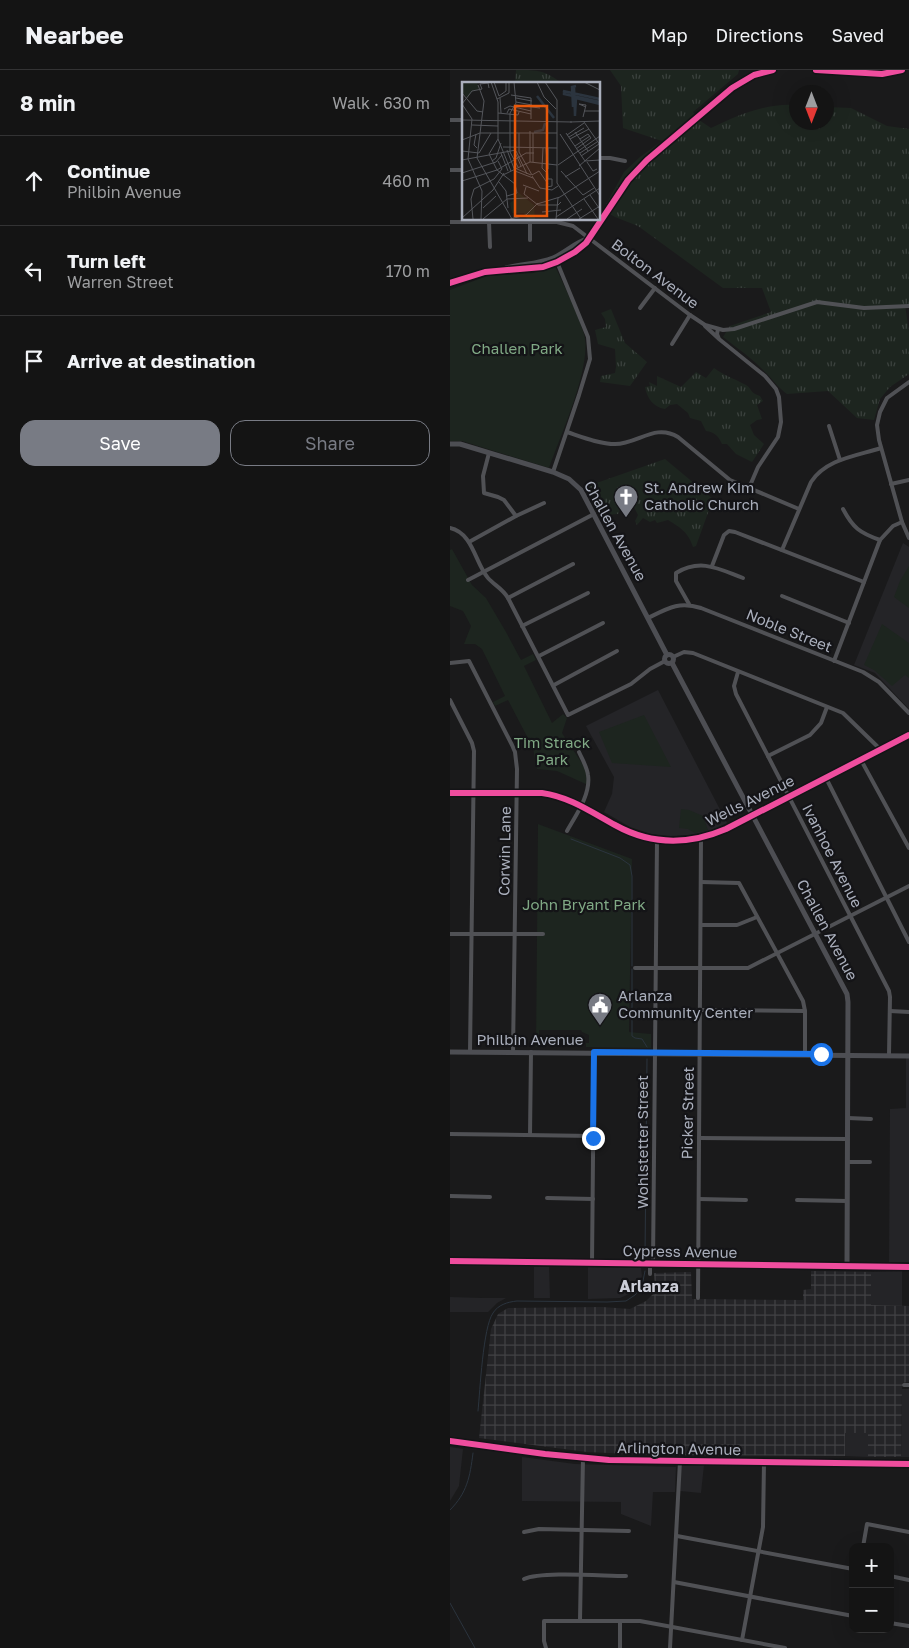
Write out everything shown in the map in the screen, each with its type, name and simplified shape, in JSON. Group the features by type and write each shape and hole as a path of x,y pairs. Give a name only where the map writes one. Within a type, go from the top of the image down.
{"main road":[{"name":"Arlington Avenue","path":"450,1441 583,1458 909,1464"}],"street":[{"path":"498,270 543,267 575,252 589,238 628,180 647,160 732,88 754,75 773,70"},
{"path":"816,70 882,74 902,70"},
{"path":"600,158 625,161"},
{"name":"Bolton Avenue","path":"450,222 514,220 556,222 573,226 703,324 765,376 776,389 779,398 781,422 778,437 758,467 749,488"},
{"path":"489,222 490,247"},
{"path":"530,222 530,240"},
{"path":"450,283 475,274 554,258 574,247 582,240 589,238"},
{"path":"553,472 588,368 590,350 588,337 557,262"},
{"path":"640,308 655,288"},
{"path":"718,338 718,329 734,329 817,302 864,308 909,306"},
{"path":"672,344 690,315"},
{"name":"Bolton Avenue","path":"703,324 718,329"},
{"path":"909,382 887,398 880,412 877,425 891,484 902,522 909,538"},
{"path":"829,426 840,460"},
{"path":"567,432 614,444 630,442 653,432 667,432 678,436 730,480 799,509"},
{"name":"Challen Avenue","path":"450,444 460,444 553,472 570,479 577,485 667,654"},
{"path":"782,550 816,474 840,460 881,448"},
{"path":"488,453 483,476 484,493 498,496 504,500 516,516"},
{"path":"891,484 909,480"},
{"path":"469,542 544,503"},
{"path":"843,509 852,526 865,535 880,540"},
{"path":"468,580 594,514"},
{"path":"834,661 880,540 893,526 902,522"},
{"path":"450,528 456,530 469,542 488,578 508,598 568,715 631,684 650,669 665,661"},
{"path":"712,566 724,535 729,531 864,582"},
{"path":"508,598 573,564"},
{"path":"648,618 676,605 689,604 676,581 676,573 696,565 712,566 744,578"},
{"path":"522,626 588,593"},
{"path":"782,596 849,623"},
{"name":"Noble Street","path":"689,604 863,672 872,677 909,712"},
{"path":"539,656 603,623"},
{"path":"554,685 617,651"},
{"path":"665,661 668,664 672,663 674,657 680,653 689,652 844,714 880,750"},
{"path":"665,661 667,654 671,654 674,657"},
{"name":"Corwin Lane","path":"450,663 469,661 515,752 513,1052"},
{"name":"Challen Avenue","path":"672,663 847,994 849,1055 847,1266"},
{"name":"Ivanhoe Avenue","path":"738,672 734,686 736,694 889,991 889,1056"},
{"path":"450,701 472,743 474,752 470,1052"},
{"path":"768,756 810,735 821,723 827,707"},
{"name":"Wells Avenue","path":"450,793 542,793 555,795 581,805 624,830 657,840 686,841 720,831 752,816 909,734"},
{"path":"567,831 581,805 588,786 588,774 579,752"},
{"path":"861,760 909,848"},
{"path":"826,778 909,942"},
{"name":"Picker Street","path":"698,1298 701,838"},
{"name":"Wohlstetter Street","path":"650,1274 652,1264 657,840"},
{"path":"701,882 739,883 802,1002 805,1011 806,1054"},
{"path":"635,968 748,968 909,886"},
{"path":"701,925 737,925 758,917"},
{"path":"450,934 543,934"},
{"path":"700,1010 805,1011"},
{"path":"890,1012 909,1012"},
{"name":"Philbin Avenue","path":"450,1052 909,1056"},
{"path":"530,1135 531,1052"},
{"path":"592,1263 594,1052"},
{"path":"848,1118 871,1119"},
{"path":"450,1134 593,1136"},
{"path":"699,1138 848,1139"},
{"path":"847,1162 870,1162"},
{"path":"450,1196 490,1196"},
{"path":"547,1198 593,1199"},
{"path":"699,1199 746,1200"},
{"path":"797,1200 847,1201"},
{"name":"Cypress Avenue","path":"450,1261 909,1266"},
{"path":"580,1620 583,1458"},
{"path":"670,1648 680,1461"},
{"path":"742,1640 764,1524 764,1462"},
{"path":"864,1543 867,1524 909,1532"},
{"path":"524,1532 540,1529 629,1531"},
{"path":"677,1536 849,1568"},
{"path":"524,1580 529,1577 546,1575 626,1576"},
{"path":"894,1577 909,1580"},
{"path":"674,1582 849,1615"},
{"path":"546,1648 544,1621 580,1620 640,1621 785,1648"},
{"path":"620,1622 620,1648"},
{"path":"894,1624 909,1626"}],"shaded area":[{"path":"903,543 909,547 909,709 875,673 854,665"},
{"path":"658,690 727,823 711,831 693,835 671,836 651,834 630,827 604,812 612,794 614,777 586,726"},
{"path":"906,1058 909,1058 909,1262 889,1262 890,1109 906,1108"},
{"path":"534,1267 549,1267 550,1298 534,1298"},
{"path":"588,1267 641,1268 642,1276 637,1287 629,1294 620,1298 588,1299"},
{"path":"811,1271 871,1272 871,1305 909,1306 909,1382 902,1383 901,1457 868,1457 868,1433 845,1433 845,1456 653,1455 587,1452 479,1438 491,1329 498,1314 508,1308 602,1307 630,1309 646,1301 655,1292 654,1273 691,1272 692,1299 803,1300 803,1290 811,1289"},
{"path":"902,1271 902,1306 871,1305 871,1272"},
{"path":"450,1297 506,1298 497,1303 488,1312 450,1312"},
{"path":"902,1389 909,1389 909,1457 901,1457"},
{"path":"845,1433 869,1433 868,1457 845,1456"},
{"path":"450,1447 463,1449 459,1486 450,1501"},
{"path":"522,1457 575,1464 676,1467 675,1492 653,1492 651,1526 621,1514 621,1502 522,1501"},
{"path":"704,1465 701,1493 680,1491 681,1466"}],"green space":[{"path":"516,70 530,70 551,76 560,82 515,82"},
{"path":"610,70 739,70 738,74 693,112 699,120 711,128 752,111 789,105 789,130 834,130 834,107 851,108 887,126 909,129 909,304 905,305 909,332 909,374 890,387 880,399 874,420 857,418 828,391 787,394 754,362 723,337 730,326 771,312 762,288 723,288 638,226 603,210 624,172 640,157 662,141 623,128 621,86"},
{"name":"Challen Park","path":"555,266 578,317 586,347 580,381 574,401 549,468 462,441 450,441 450,290 487,276 533,273"},
{"path":"611,309 625,343 647,362 630,386 600,382 601,376 615,373 616,367 615,349 598,344 595,330 606,327 605,319 601,313"},
{"path":"714,368 747,386 760,396 763,401 757,405 762,419 750,425 754,435 764,444 752,462 736,454 727,444 722,444 716,435 706,431 701,421 690,418 688,413 677,404 670,405 665,409 661,408 654,404 647,395 645,387 650,386 649,382 657,386 657,376 681,387 696,372 706,378"},
{"path":"665,459 713,499 696,546 693,547 684,531 668,520 657,523 655,520 650,522 643,518 637,525 635,521 638,515 633,505 628,502 622,506 618,514 605,515 588,486"},
{"name":"Tim Strack Park","path":"452,549 472,585 486,598 521,660 533,654 536,660 524,666 552,723 563,714 567,718 562,733 585,768 588,785 557,771 537,769 533,748 508,700 495,706 493,702 505,696 482,649 475,644 464,644 471,626 463,611 450,606 450,550"},
{"path":"909,566 909,608 894,597 900,581"},
{"path":"882,624 909,643 909,678 905,675 892,686 874,670 864,665"},
{"path":"644,715 671,767 612,763 599,732"},
{"path":"681,809 703,816 708,830 695,833 688,829 679,828"},
{"name":"John Bryant Park","path":"538,824 632,859 629,1032 651,1034 651,1048 586,1047 586,1043 589,1043 589,1035 581,1030 539,1030 541,1047 536,1047"}],"waterway":[{"path":"571,839 620,858 630,865 632,876 632,966"},
{"path":"632,969 632,1036 642,1039 647,1047"},
{"path":"645,1256 647,1059"},
{"path":"478,1411 482,1360 487,1331 493,1313 497,1308 506,1303 517,1301 626,1301 635,1295 642,1286 645,1271"},
{"path":"450,1510 456,1504 467,1484 473,1453"},
{"path":"450,1603 475,1648"}],"cycle path":[{"path":"450,283 485,272 543,267 575,252 586,243 628,180 647,160 732,88 754,75 773,70"},
{"path":"816,70 882,74 902,70"},
{"path":"450,793 542,793 552,795 571,801 629,832 656,839 684,840 698,838 726,829 909,735"},
{"path":"450,1261 909,1267"},
{"path":"450,1441 545,1454 609,1460 909,1464"}],"place":[{"name":"St. Andrew Kim Catholic Church","path":"626,518"},
{"name":"Arlanza Community Center","path":"600,1026"}],"district":[{"name":"Arlanza","path":"649,1286"}],"route":[{"path":"593,1138 594,1052 821,1054"}]}
